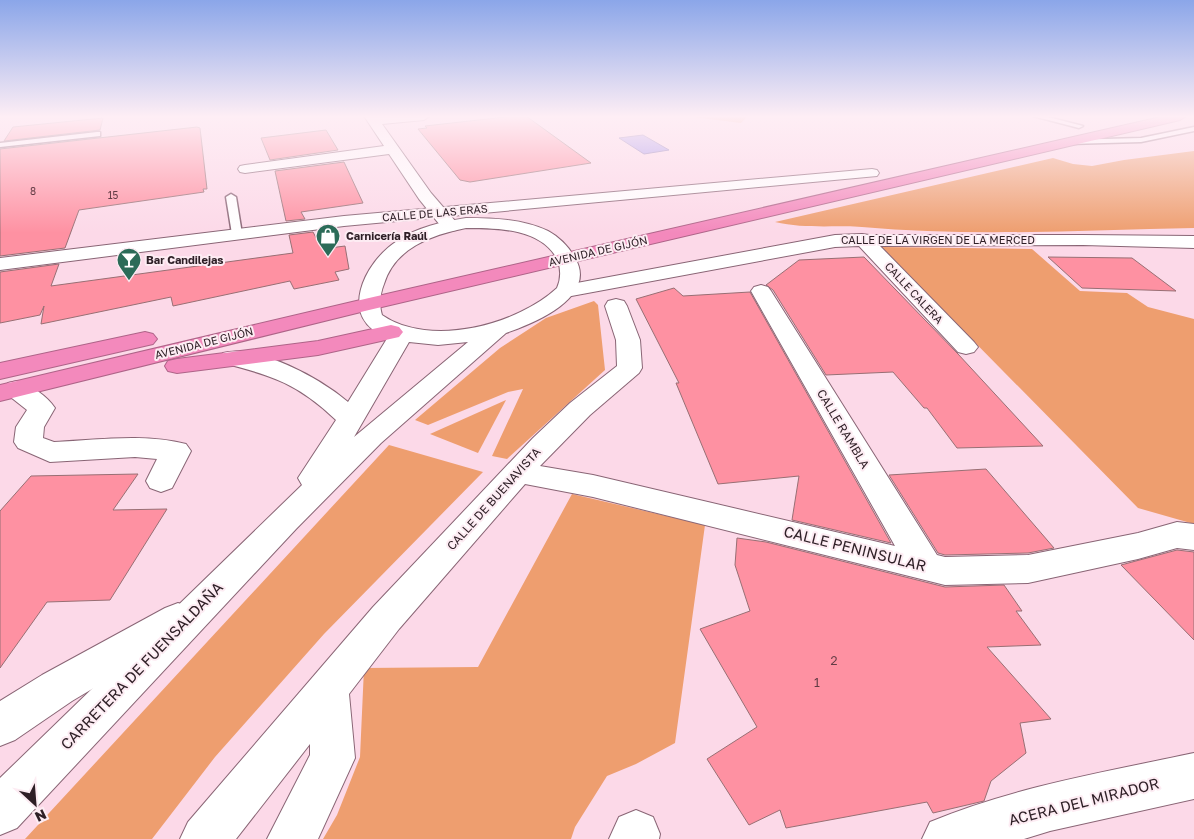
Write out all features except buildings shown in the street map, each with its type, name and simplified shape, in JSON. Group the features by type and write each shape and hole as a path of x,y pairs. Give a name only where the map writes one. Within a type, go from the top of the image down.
{"highway":[{"name":"AVENIDA DE GIJÓN","path":"562,252 953,155"},
{"name":"AVENIDA DE GIJÓN","path":"6,384 562,252 1005,155"},
{"path":"6,384 318,348 396,333"}],"street":[{"path":"245,169 347,155"},
{"path":"381,243 379,270 371,296 373,318 396,333 450,336 498,328 528,316 566,291 570,280 570,271 562,252 542,236 518,227 496,223 452,221 398,155"},
{"name":"CALLE DE LAS ERAS","path":"0,264 344,221 452,221 494,208 872,174"},
{"path":"240,234 340,231 381,243 434,229 452,221 494,208"},
{"name":"CALLE DE LA VIRGEN DE LA MERCED","path":"566,291 835,241 862,239 1194,242"},
{"name":"CALLE CALERA","path":"862,239 966,347"},
{"name":"CALLE RAMBLA","path":"761,291 925,566"},
{"name":"CALLE DE BUENAVISTA","path":"205,839 386,618 543,444 580,409 630,368 628,340 616,306"},
{"path":"284,521 371,437 498,328"},
{"path":"284,521 350,419 396,333"},
{"path":"232,358 258,362 305,382 333,403 350,419"},
{"path":"6,384 42,408 30,427 28,442 50,452 135,448 176,452 161,481"},
{"name":"CALLE PENINSULAR","path":"518,473 620,492 945,571 1028,569 1138,546 1177,535 1194,537"},
{"name":"CARRETERA DE FUENSALDAÑA","path":"0,811 284,521"},
{"path":"0,725 57,688 203,604"},
{"path":"292,839 333,758 328,689"},
{"name":"ACERA DEL MIRADOR","path":"947,839 1050,807 1194,776"}],"lane":[{"path":"231,197 240,234"}],"shaded area":[{"path":"1162,155 1194,155 1194,228 945,232 851,226 808,226 775,222 1053,158 1073,164 1092,166"},
{"path":"881,247 1032,249 1080,291 1127,293 1148,307 1194,319 1194,524 1138,508"},
{"path":"594,301 598,305 605,370 507,459 492,456 523,389 508,392 428,425 415,420 500,348 546,318"},
{"path":"506,400 478,453 430,434"},
{"path":"389,445 483,472 324,634 215,757 152,839 25,839"},
{"path":"572,494 705,525 675,743 636,764 607,776 575,827 571,839 323,839 337,815 360,757 364,668 478,667"}],"place":[{"name":"Carnicería Raúl","path":"328,257"},
{"name":"Bar Candilejas","path":"129,281"}]}
